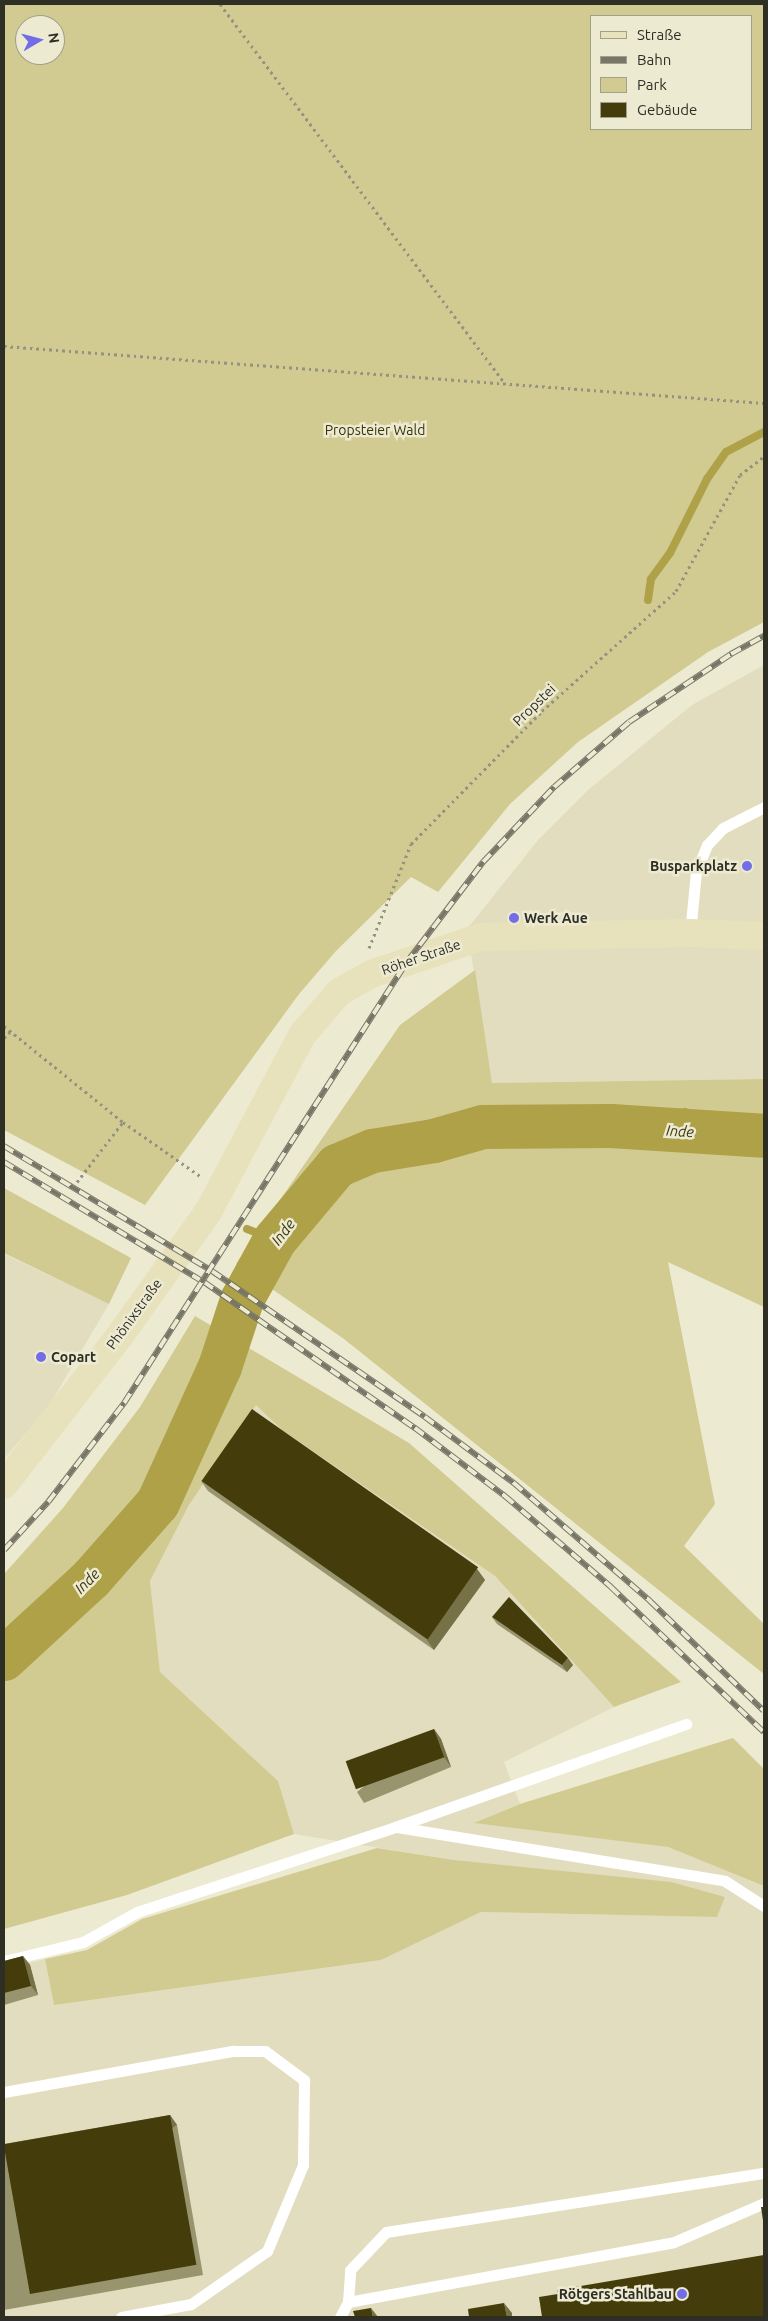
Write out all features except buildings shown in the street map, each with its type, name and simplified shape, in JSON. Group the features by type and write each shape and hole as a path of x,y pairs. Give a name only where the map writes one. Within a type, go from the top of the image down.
{"main road":[{"name":"Röher Straße","path":"208,1212 302,1035 339,992 371,974 481,937 690,932 764,936"},
{"name":"Phönixstraße","path":"4,1485 121,1334 208,1212"}],"lane":[{"path":"690,932 696,872 707,845 724,828 764,807"},
{"path":"4,1961 84,1942 137,1912 395,1827 686,1724"},
{"path":"395,1827 725,1881 764,1906"},
{"path":"4,2092 233,2051 265,2052 304,2080 303,2164 267,2251 191,2304 121,2317"},
{"path":"340,2317 348,2302 350,2270 386,2232 764,2174"},
{"path":"348,2302 674,2242 764,2203"}],"path":[{"path":"220,4 503,381"},
{"path":"4,346 503,381 764,403"},
{"name":"Propstei","path":"376,951 367,953 411,844 542,711 676,591 740,475 764,456"},
{"path":"4,1026 123,1122 203,1178"},
{"path":"4,1038 10,1032"},
{"path":"77,1182 123,1122"},
{"path":"198,1186 208,1169"}],"shaded area":[{"path":"764,665 764,1079 492,1083 467,929 539,839 588,790 692,705"},
{"name":"Copart","path":"4,1254 109,1304 47,1409 4,1459"},
{"path":"256,1404 282,1430 495,1576 614,1707 504,1762 520,1804 475,1823 668,1847 764,1886 764,2317 4,2317 4,1969 45,1959 54,2005 381,1960 481,1912 717,1917 725,1897 454,1860 294,1834 278,1781 160,1672 150,1581 189,1505"}],"green space":[{"name":"Propsteier Wald","path":"4,4 764,4 764,622 708,652 578,742 510,804 438,892 411,877 336,951 299,994 145,1205 4,1130"},
{"path":"475,970 492,1083 764,1079 764,1307 668,1262 715,1504 684,1546 764,1624 764,1674 344,1339 236,1264 400,1025"},
{"path":"4,1188 131,1258 109,1304 4,1253"},
{"path":"195,1316 409,1443 681,1682 614,1707 495,1576 282,1430 256,1405 189,1505 150,1581 160,1672 278,1781 294,1834 127,1895 4,1929 4,1574 63,1508 140,1407"},
{"path":"733,1738 764,1769 764,1886 668,1847 474,1823 520,1804"},
{"path":"377,1848 454,1860 671,1882 725,1897 717,1917 481,1912 381,1960 54,2005 45,1959 87,1950 142,1919"}],"waterway":[{"path":"648,600 651,579 670,553 707,479 726,452 764,432"},
{"path":"685,1112 685,1131"},
{"name":"Inde","path":"4,1659 91,1579 158,1503 220,1367 242,1300 275,1240 337,1166 373,1151 434,1141 483,1127 611,1126 764,1136"},
{"path":"247,1229 275,1240"}],"railway":[{"path":"4,1550 48,1502 124,1403 406,963 483,862 554,787 629,722 731,654 764,636"},
{"path":"4,1146 212,1271 425,1417 514,1483 650,1601 764,1711"},
{"path":"4,1162 204,1282 415,1428 505,1496 611,1587 764,1732"}],"place":[{"name":"Busparkplatz","path":"747,866"},
{"name":"Werk Aue","path":"514,918"},
{"name":"Copart","path":"41,1357"},
{"name":"Rötgers Stahlbau","path":"682,2294"}]}
